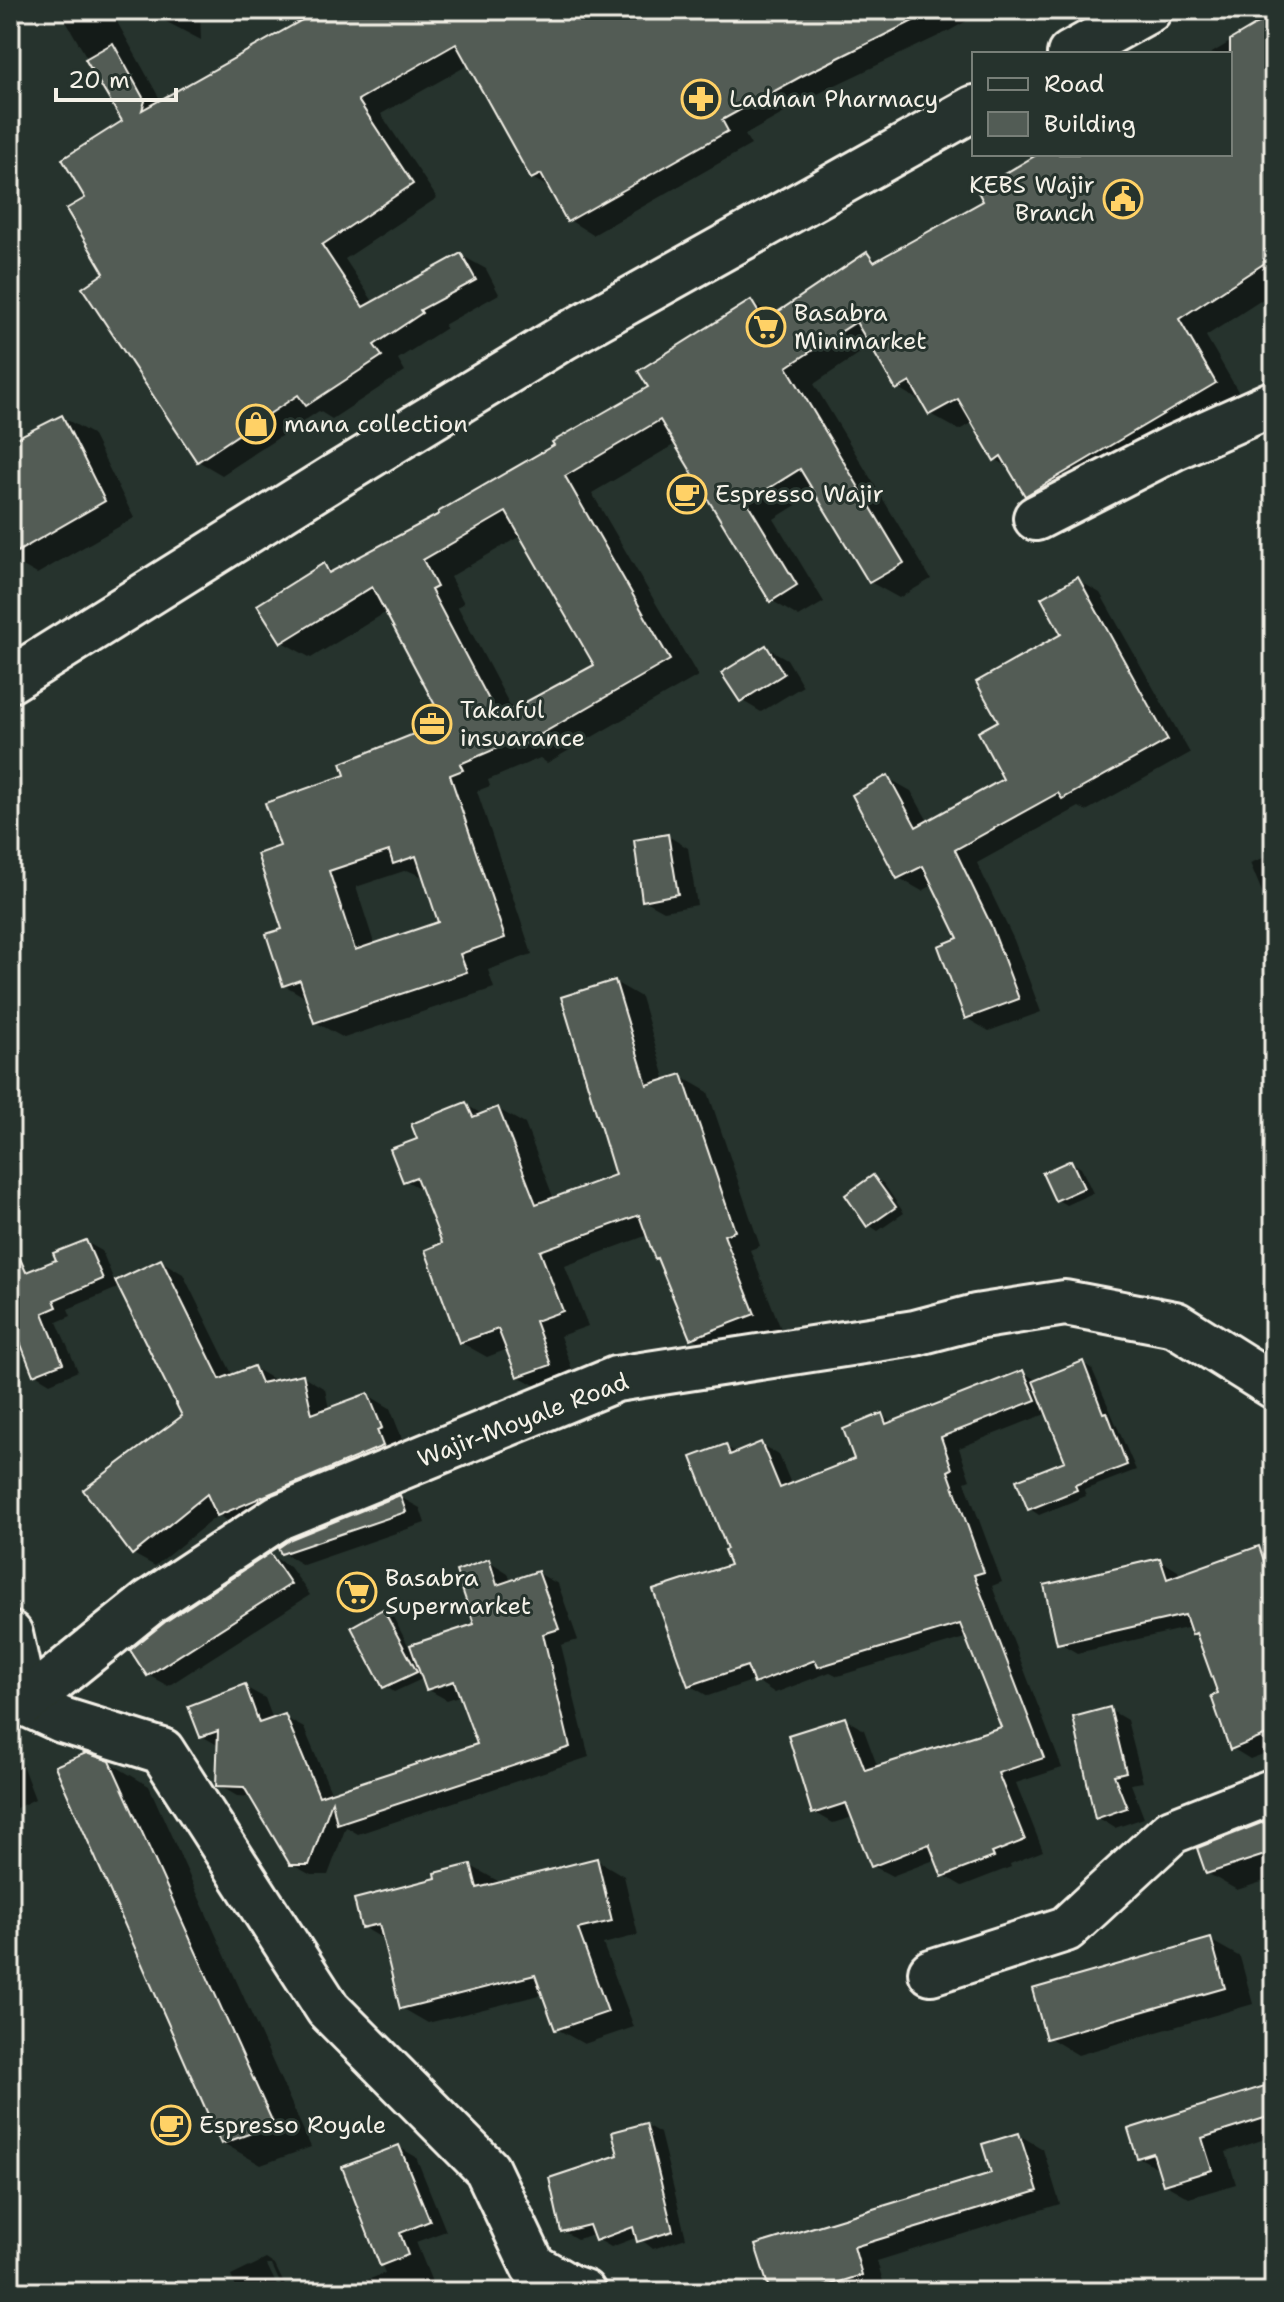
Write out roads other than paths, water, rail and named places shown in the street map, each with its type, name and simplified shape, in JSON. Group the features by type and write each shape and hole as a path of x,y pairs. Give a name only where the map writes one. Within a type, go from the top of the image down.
{"street":[{"path":"1074,52 1149,10"},
{"path":"10,680 564,337 972,109"},
{"path":"1036,518 1173,448 1274,403"},
{"name":"Wajir-Moyale Road","path":"18,1705 150,1602 279,1517 616,1379 915,1333 976,1317 1065,1303 1175,1324 1274,1386"},
{"path":"10,1634 18,1705 162,1751 328,2009 487,2169 533,2266 583,2292"},
{"path":"931,1972 1066,1929 1172,1831 1274,1791"}],"place":[{"name":"Ladnan Pharmacy","path":"701,99"},
{"name":"KEBS Wajir Branch","path":"1123,199"},
{"name":"Basabra Minimarket","path":"766,327"},
{"name":"mana collection","path":"256,424"},
{"name":"Espresso Wajir","path":"687,494"},
{"name":"Takaful insuarance","path":"432,724"},
{"name":"Basabra Supermarket","path":"357,1592"},
{"name":"Espresso Royale","path":"171,2125"}]}
